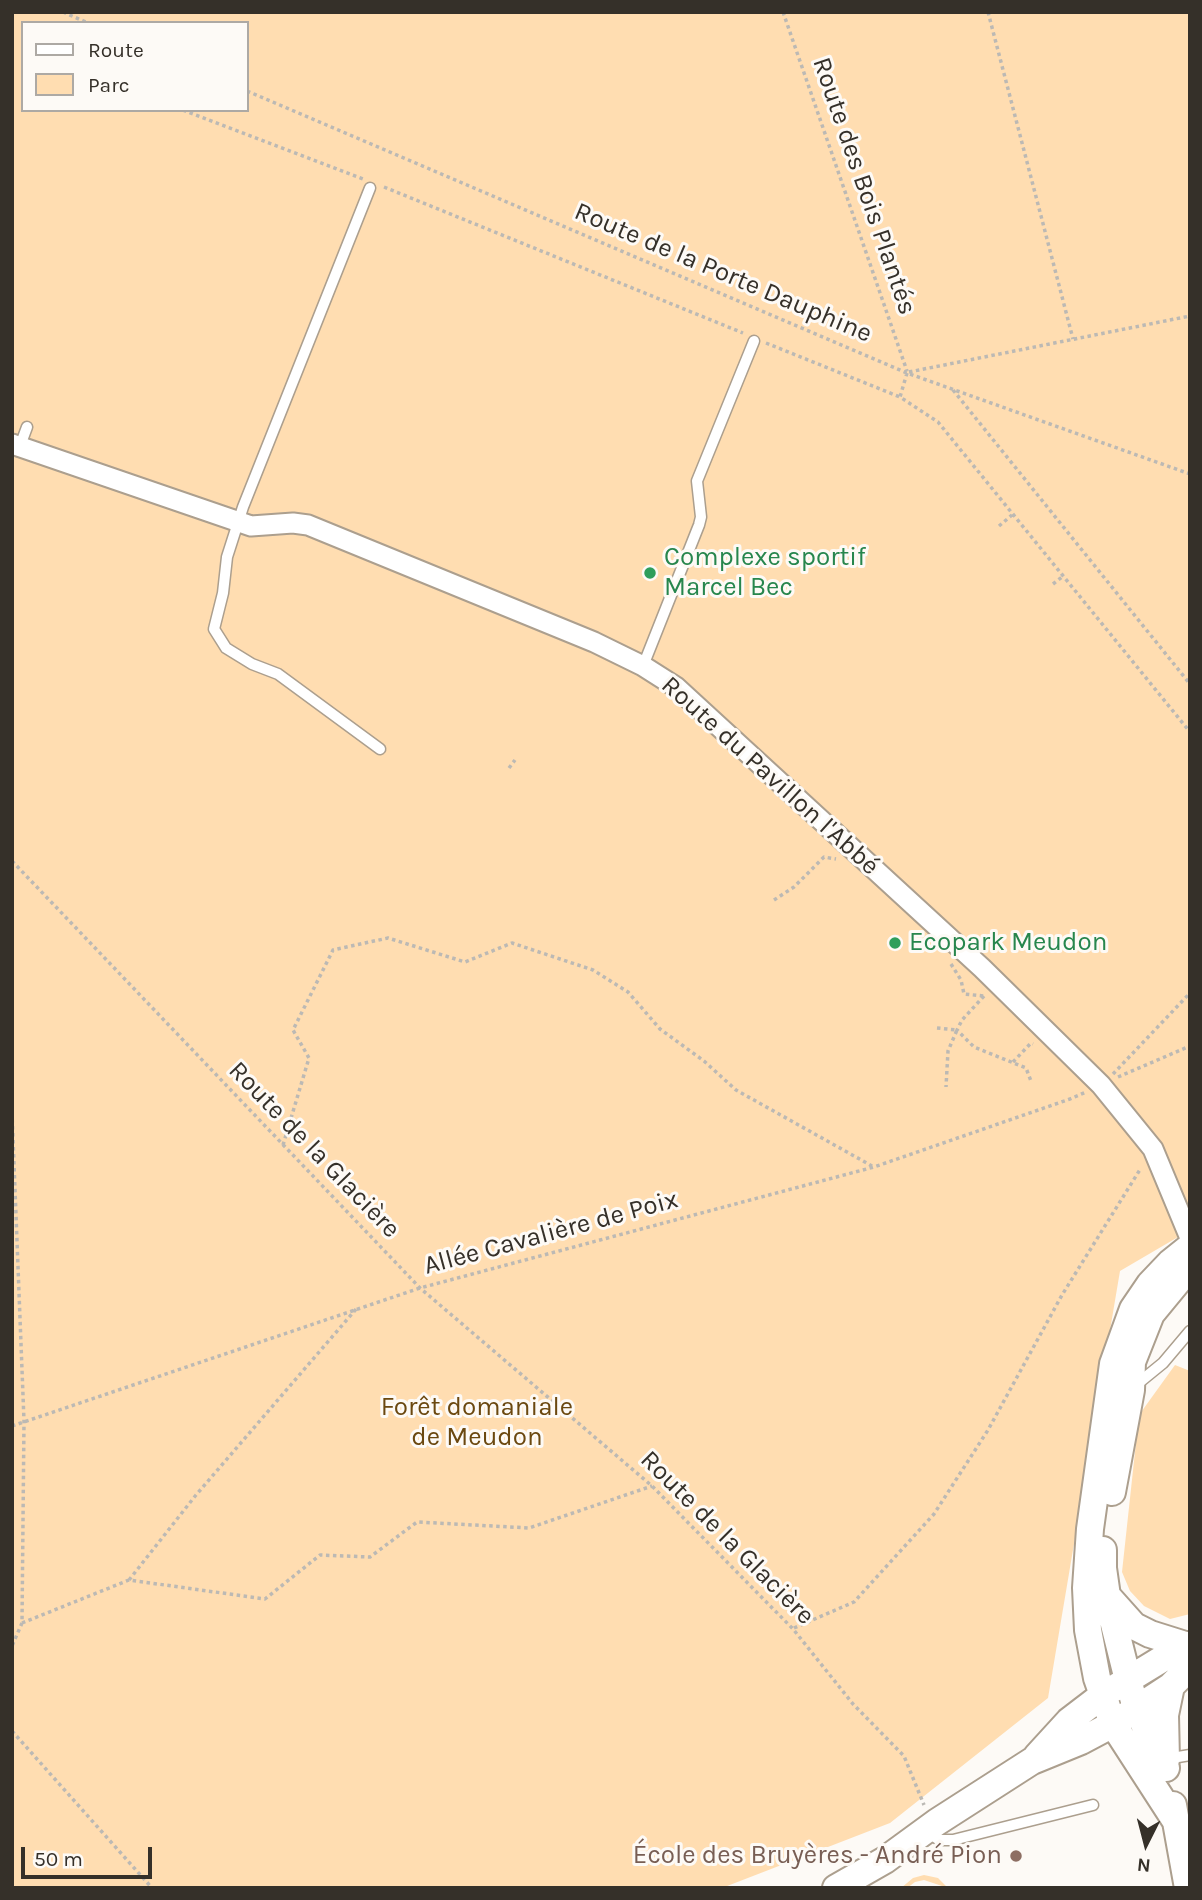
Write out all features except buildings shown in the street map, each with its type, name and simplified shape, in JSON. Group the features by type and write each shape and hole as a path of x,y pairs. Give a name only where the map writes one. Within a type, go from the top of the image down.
{"street":[{"name":"Route du Pavillon l'Abbé","path":"20,439 251,526 293,523 308,525 593,642 643,666 676,687 990,989 1101,1084 1153,1149 1190,1238"},
{"path":"1177,1823 1113,1724 1103,1695 1088,1630 1086,1588 1090,1529 1113,1364 1133,1309 1150,1284 1190,1247"},
{"path":"1174,1761 1136,1708 1107,1596 1103,1541 1130,1390 1132,1362 1151,1314 1179,1280 1190,1272"},
{"path":"1107,1596 1133,1626 1150,1634 1184,1661"},
{"path":"1032,1761 1069,1721 1103,1695 1128,1680 1184,1661"},
{"path":"836,1888 885,1860 931,1826 1032,1761 1082,1741 1113,1724 1136,1708 1184,1661"},
{"path":"1184,1661 1166,1715 1174,1761 1177,1823 1188,1888"}],"lane":[{"path":"370,188 239,522 227,557 223,593 214,629 226,648 252,664 278,674 380,749"},
{"path":"643,666 699,525 701,516 697,481 752,338"},
{"path":"1130,1390 1163,1363 1190,1331"},
{"path":"931,1826 939,1840 953,1840 1093,1805"}],"path":[{"path":"63,12 83,21"},
{"name":"Route des Bois Plantés","path":"783,12 907,373"},
{"path":"988,12 1073,339"},
{"name":"Route de la Porte Dauphine","path":"248,91 907,373 1190,474"},
{"path":"188,112 372,182 900,397 938,422 1190,732"},
{"path":"900,397 907,373 1190,316"},
{"path":"952,388 1190,684"},
{"path":"999,526 1012,515"},
{"path":"1053,584 1063,576"},
{"path":"509,768 515,760"},
{"path":"774,900 794,887 824,857 844,862"},
{"name":"Route de la Glacière","path":"12,862 420,1287 652,1486 793,1629 853,1703 904,1756 931,1826"},
{"path":"282,1145 309,1058 293,1030 333,950 388,938 465,962 512,943 593,970 628,992 660,1029 704,1061 736,1090 874,1167"},
{"path":"950,961 961,980 964,995 990,989"},
{"path":"946,1087 948,1051 957,1030 962,1020 990,989"},
{"path":"1101,1084 1126,1062 1190,993"},
{"path":"937,1028 957,1030 974,1047 1026,1068 1031,1081"},
{"path":"1013,1062 1029,1045"},
{"path":"1101,1084 1190,1046"},
{"name":"Allée Cavalière de Poix","path":"12,1426 420,1287 874,1167 1070,1100 1101,1084"},
{"path":"12,1112 24,1420 22,1623 12,1646"},
{"path":"793,1629 854,1602 934,1514 988,1430 1062,1295 1153,1149"},
{"path":"22,1623 129,1580 197,1495 356,1308"},
{"path":"129,1580 265,1599 320,1555 370,1557 417,1522 529,1528 652,1486"},
{"path":"12,1731 152,1888"}],"green space":[{"name":"Forêt domaniale de Meudon","path":"12,12 1190,12 1190,1230 1120,1271 1048,1698 890,1823 722,1888 12,1888"},
{"path":"1175,1365 1190,1371 1190,1614 1170,1619 1144,1606 1130,1591 1122,1572 1139,1415"},
{"path":"924,1875 938,1878 948,1888 924,1880 901,1888 913,1878"}],"place":[{"name":"Complexe sportif Marcel Bec","path":"650,573"},
{"name":"Ecopark Meudon","path":"895,943"},
{"name":"École des Bruyères - André Pion","path":"1016,1856"}]}
